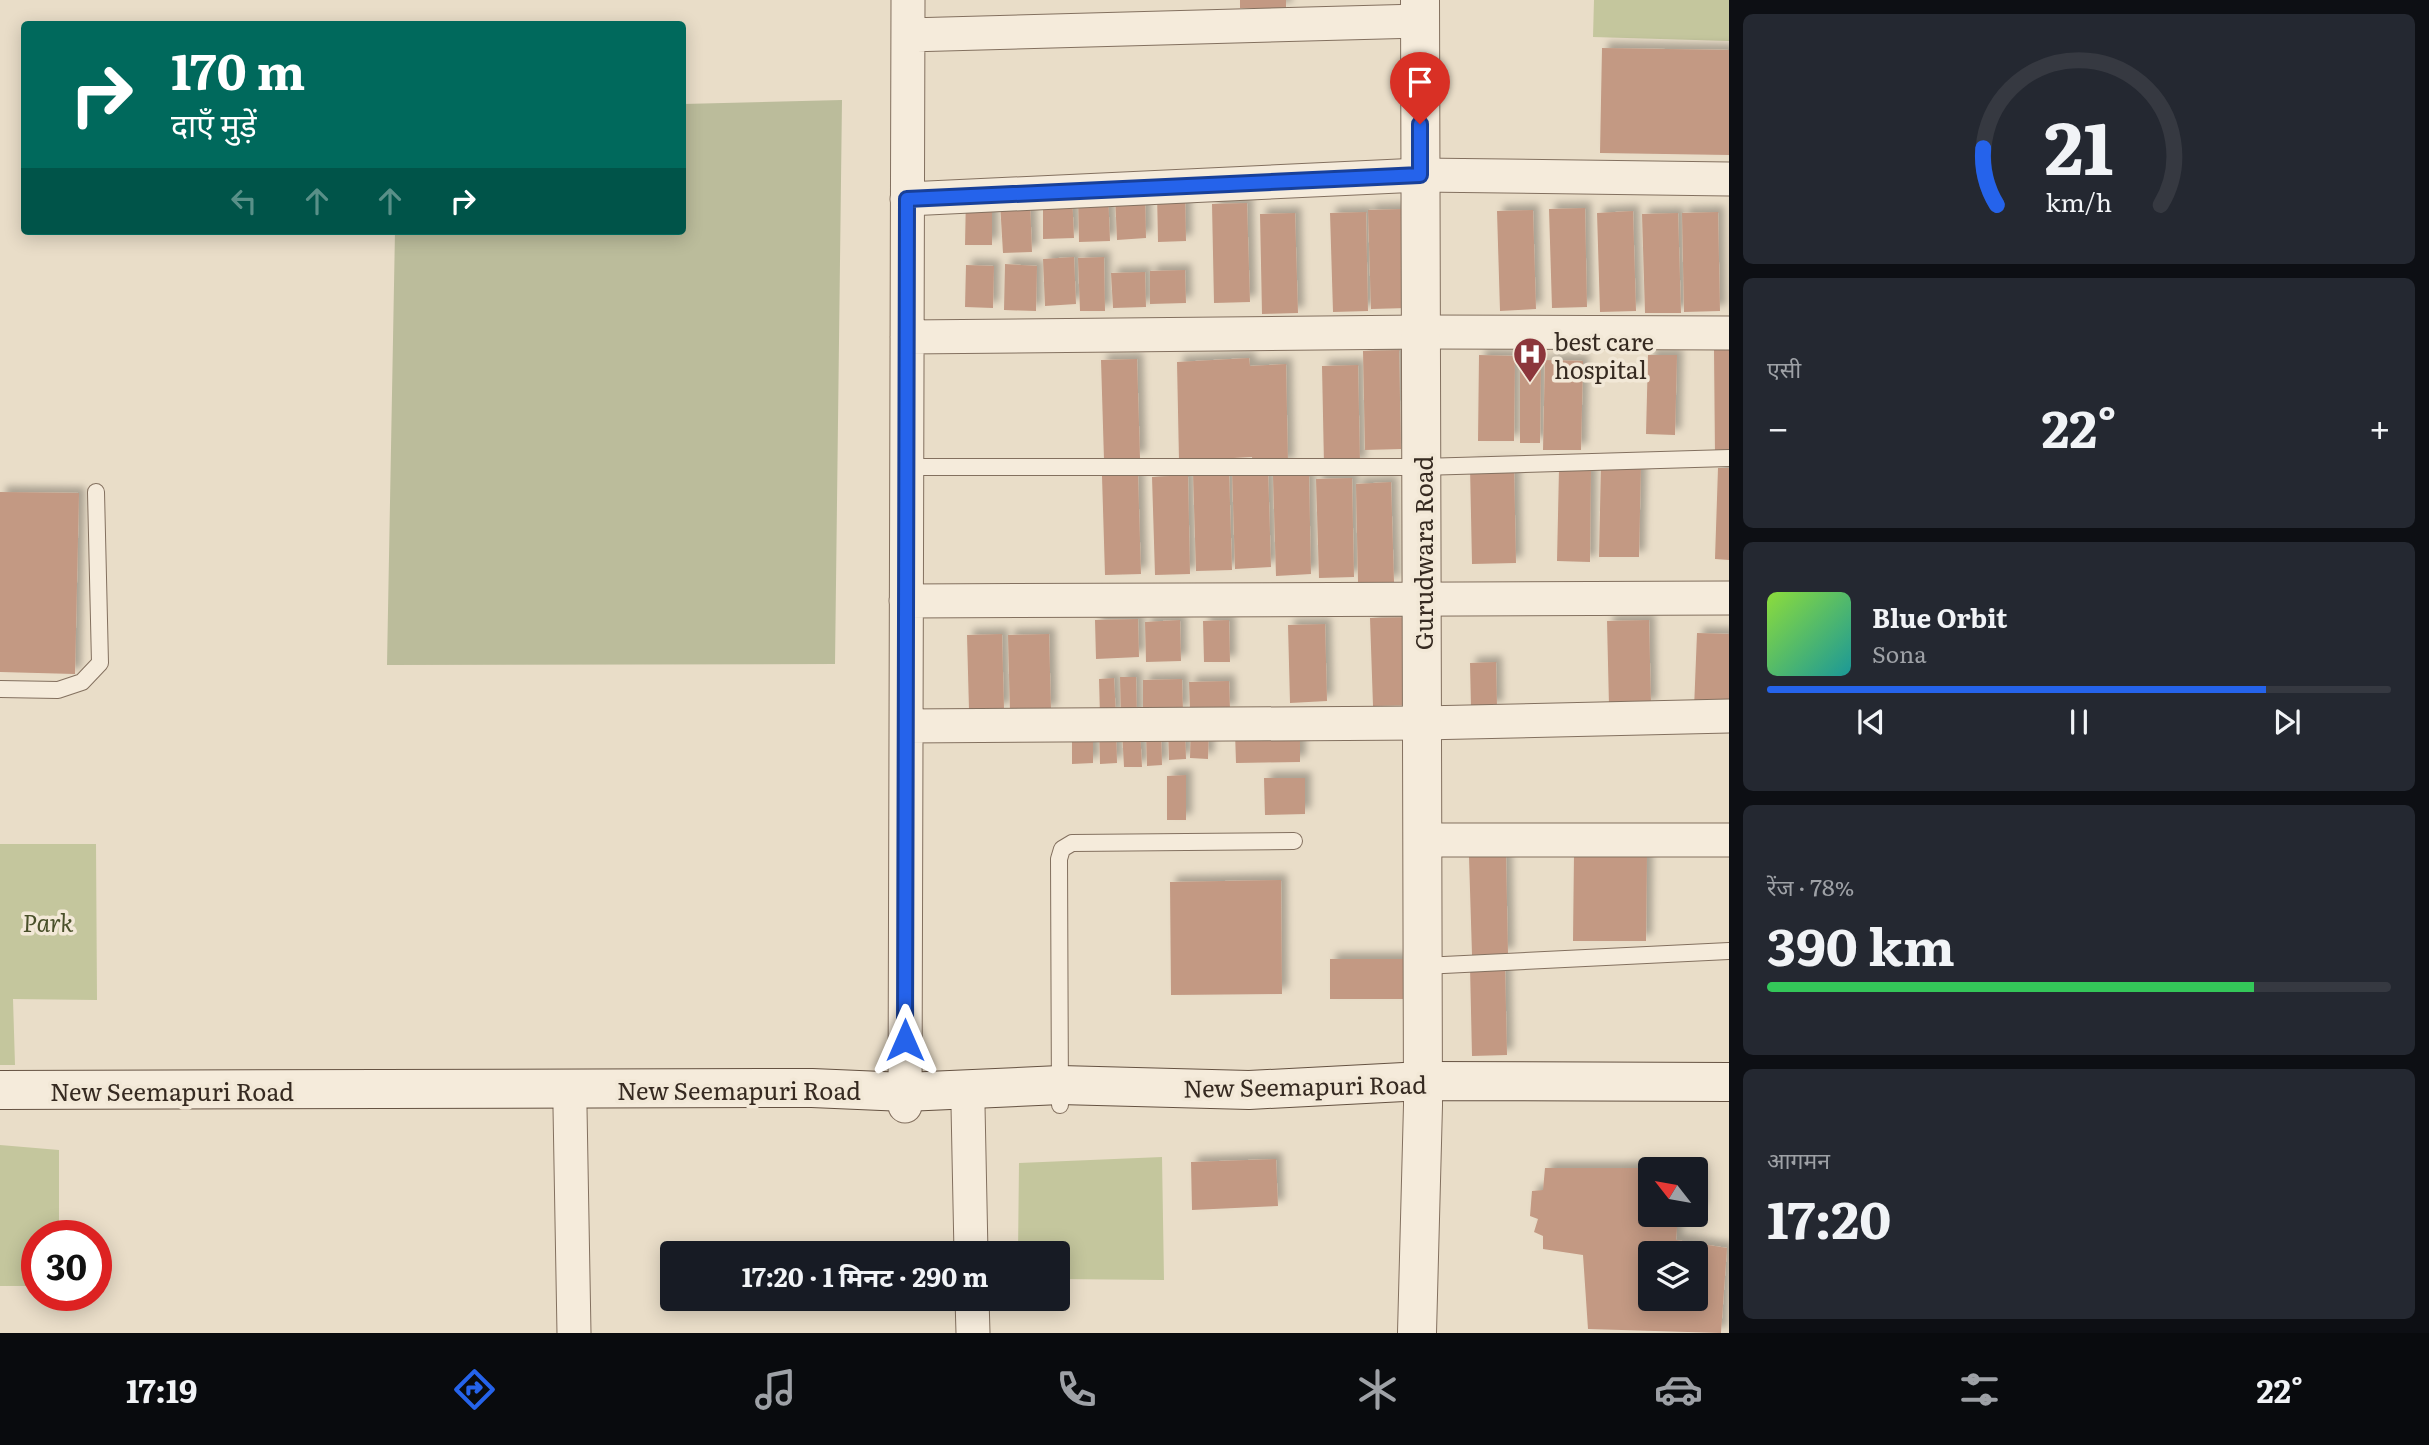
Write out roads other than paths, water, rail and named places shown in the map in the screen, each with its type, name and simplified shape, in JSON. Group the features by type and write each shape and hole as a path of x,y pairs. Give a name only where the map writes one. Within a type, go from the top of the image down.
{"main road":[{"name":"Gurudwara Road","path":"1417,1333 1423,1093 1420,10"},
{"name":"New Seemapuri Road","path":"0,1112 570,1108 1060,1096 1423,1093 1729,1082"},
{"name":"New Seemapuri Road","path":"0,1090 812,1088 968,1105 1060,1096"},
{"name":"New Seemapuri Road","path":"1423,1093 1729,1105"}],"street":[{"path":"905,1099 908,0"},
{"path":"908,35 1420,10"},
{"path":"907,199 1420,175 1729,179"},
{"path":"907,337 1421,332 1729,333"},
{"path":"906,601 1729,598"},
{"path":"906,726 1422,723 1729,716"},
{"path":"1422,840 1729,840"},
{"path":"968,1105 971,1241"},
{"path":"570,1108 575,1333"},
{"path":"972,1311 973,1333"}],"lane":[{"path":"907,467 1422,467 1729,458"},
{"path":"0,689 58,690 82,682 100,663 96,492"},
{"path":"1060,1096 1059,859 1062,849 1072,843 1294,841"},
{"path":"1423,966 1729,951"}],"place":[{"name":"best care hospital","path":"1530,384"}],"park label":[{"name":"Park","path":"48,921"}]}
